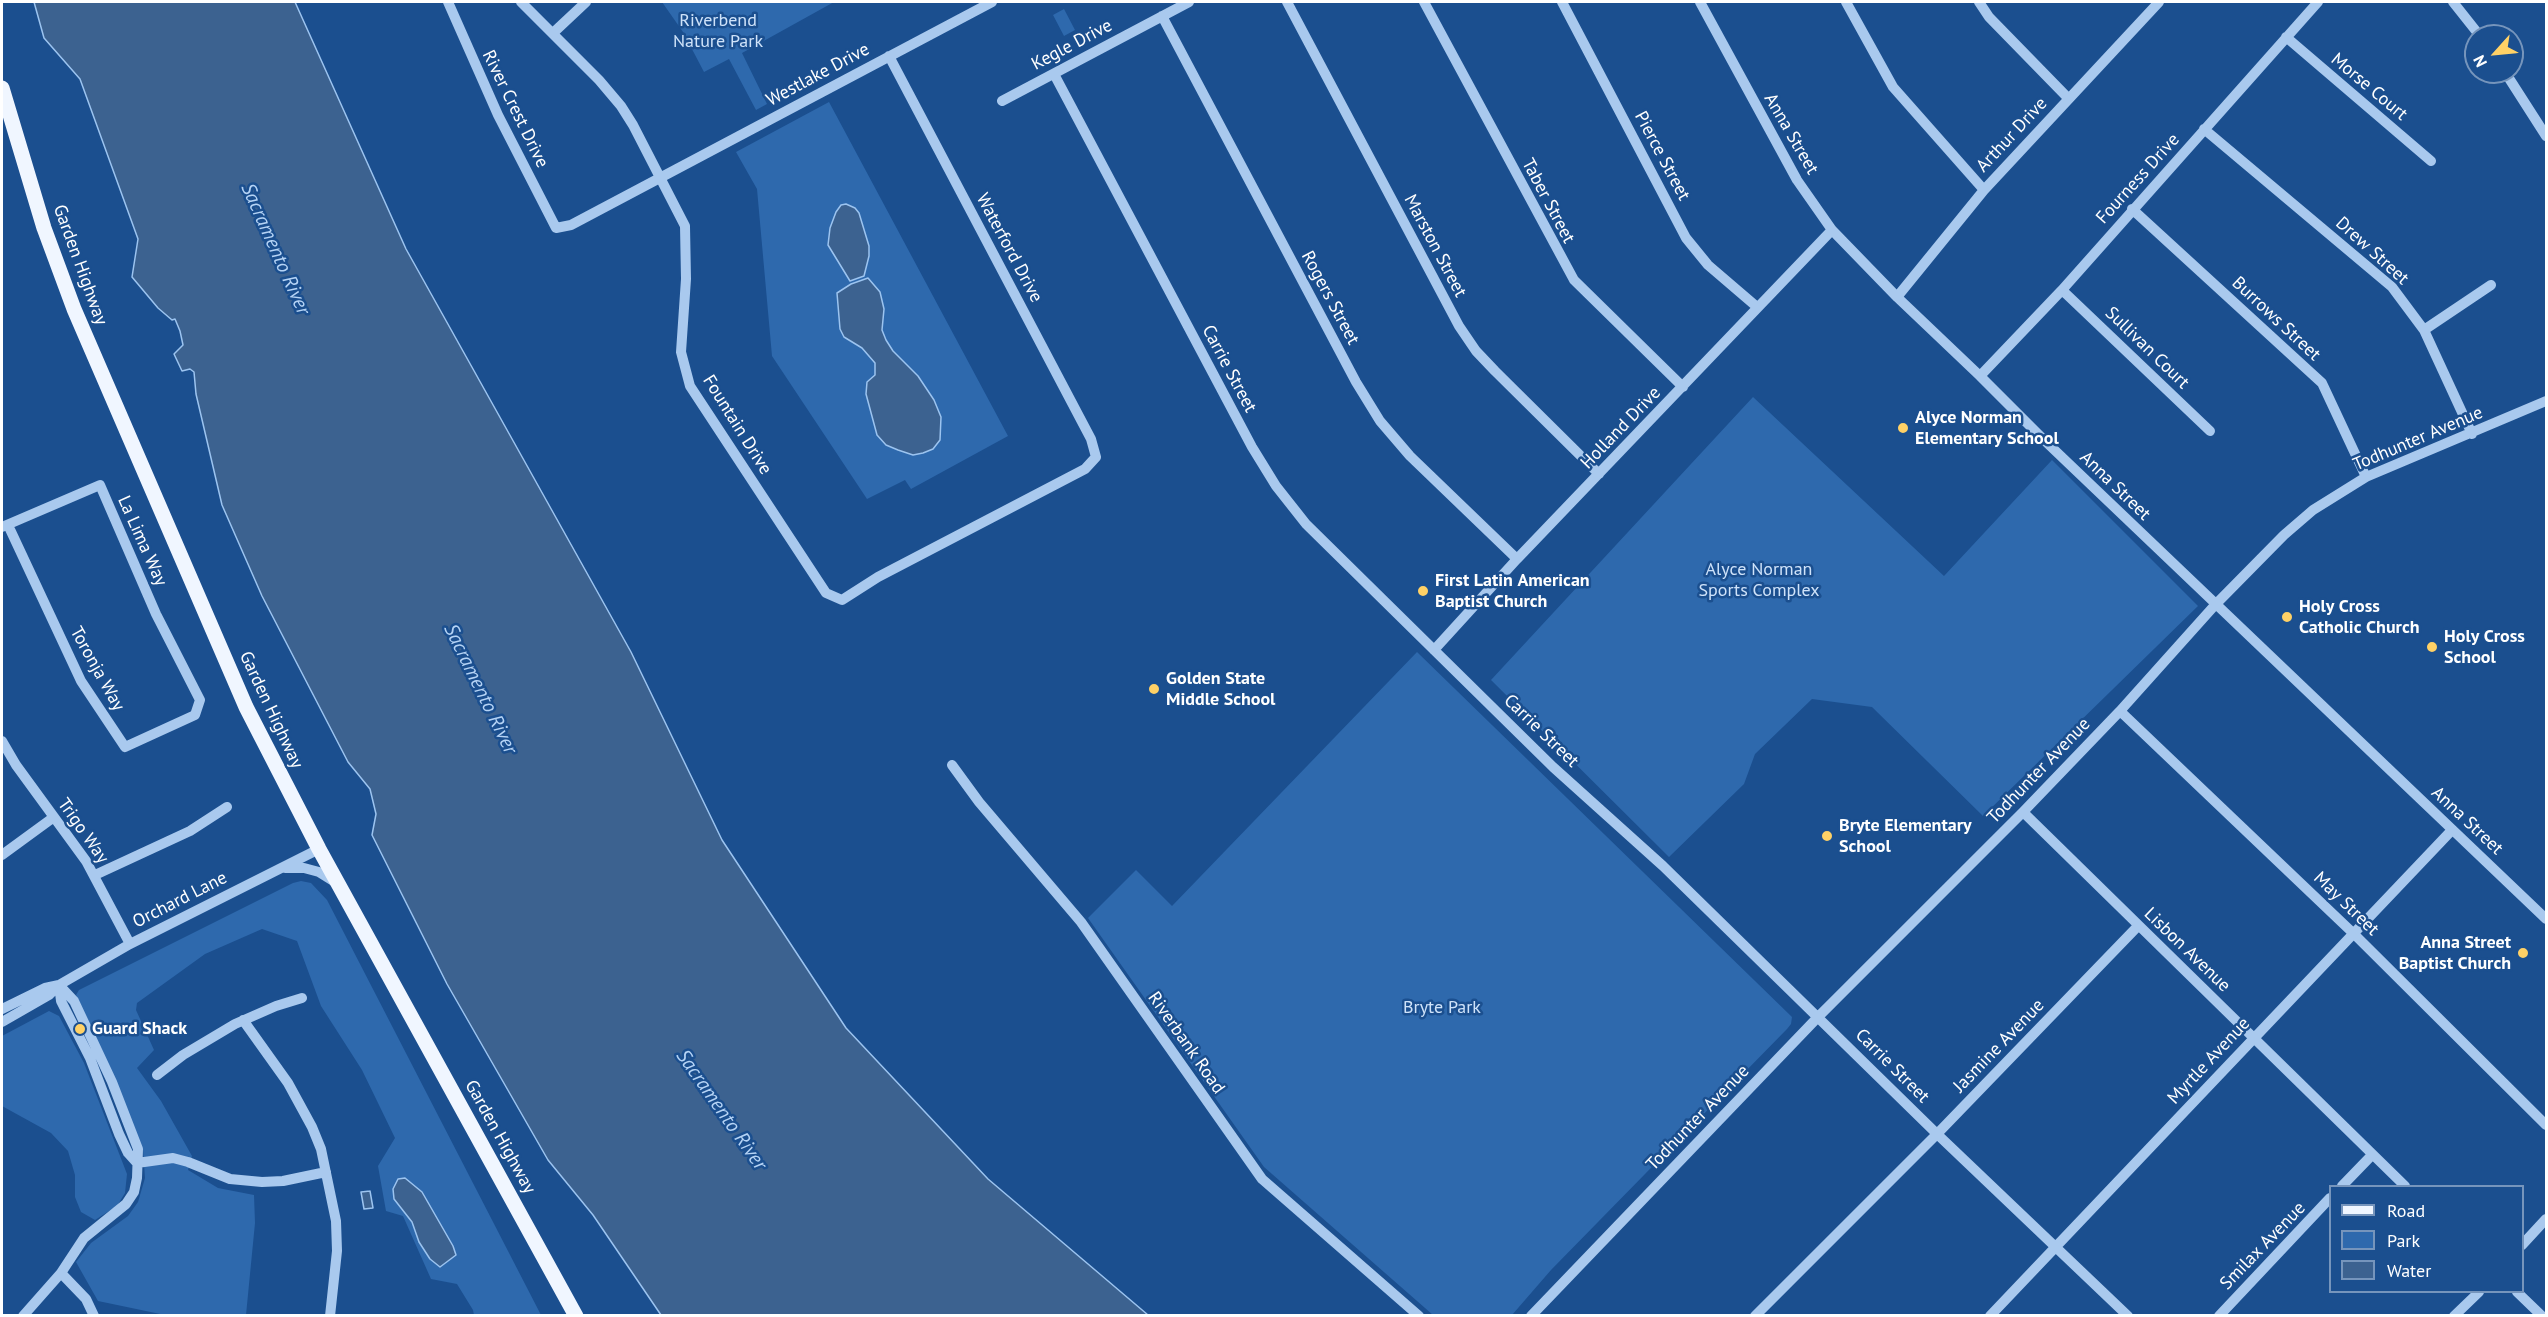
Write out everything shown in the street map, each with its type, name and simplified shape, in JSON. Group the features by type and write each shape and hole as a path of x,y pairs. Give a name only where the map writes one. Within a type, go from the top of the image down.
{"main road":[{"name":"Garden Highway","path":"2,88 44,228 79,321 246,707 338,885 576,1316"}],"street":[{"name":"River Crest Drive","path":"448,2 498,115 556,228"},
{"name":"Fountain Drive","path":"521,2 599,80 621,106 660,177 685,226 686,279 681,352 690,386 826,593 842,600 878,577 1085,470 1096,457"},
{"path":"553,33 586,2"},
{"name":"Westlake Drive","path":"556,228 571,225 992,2"},
{"name":"Kegle Drive","path":"1002,101 1189,2"},
{"name":"Marston Street","path":"1287,2 1459,326 1476,351 1599,474"},
{"name":"Taber Street","path":"1424,2 1574,280 1683,387"},
{"name":"Pierce Street","path":"1562,2 1686,238 1708,265 1757,307"},
{"name":"Anna Street","path":"1700,2 1797,180 1832,230 1897,297 2215,605 2547,919"},
{"path":"1846,2 1893,87 1984,190"},
{"path":"1978,2 1989,17 2068,98"},
{"name":"Arthur Drive","path":"1897,297 1984,190 2157,2"},
{"name":"Fourness Drive","path":"1980,376 2062,290 2318,2"},
{"path":"2453,2 2470,24"},
{"name":"Rogers Street","path":"1162,16 1356,382 1380,421 1410,456 1517,559"},
{"name":"Morse Court","path":"2286,37 2431,161"},
{"name":"Waterford Drive","path":"889,56 1091,439 1096,457"},
{"name":"Carrie Street","path":"1054,74 1264,468 1314,532 1553,767 1663,866 1937,1134 2128,1316"},
{"path":"2513,84 2547,136"},
{"name":"Drew Street","path":"2204,129 2392,287 2424,330 2472,434"},
{"name":"Burrows Street","path":"2132,209 2322,383 2366,477"},
{"name":"Holland Drive","path":"1434,650 1517,559 1832,230"},
{"path":"2424,330 2491,285"},
{"name":"Sullivan Court","path":"2062,290 2210,431"},
{"name":"Todhunter Avenue","path":"1531,1316 1818,1017 2023,812 2120,711 2215,605 2284,535 2313,510 2366,477 2547,401"},
{"name":"La Lima Way","path":"5,526 100,485 156,614 200,700 199,706"},
{"name":"Toronja Way","path":"5,526 81,681 125,747 195,715 199,706"},
{"name":"May Street","path":"2120,711 2354,934 2547,1125"},
{"name":"Trigo Way","path":"2,741 95,875 130,944"},
{"name":"Riverbank Road","path":"952,765 979,802 1081,922 1262,1179 1419,1316"},
{"path":"95,875 190,831 227,807"},
{"name":"Lisbon Avenue","path":"2023,812 2404,1185"},
{"path":"2,855 54,817"},
{"name":"Myrtle Avenue","path":"1990,1316 2452,830"},
{"name":"Orchard Lane","path":"2,1022 49,994 58,985 130,944 319,849"},
{"path":"279,869 292,867 316,871 338,885"},
{"name":"Jasmine Avenue","path":"1755,1316 1937,1134 2138,926"},
{"path":"23,1316 61,1273 89,1232 126,1204 136,1185 137,1163 128,1153 119,1134 94,1067 61,1001 58,985"},
{"name":"Orchard Lane","path":"2,1010 45,988 58,985"},
{"path":"157,1075 208,1039 243,1020 302,998"},
{"path":"243,1020 288,1083 312,1127 326,1172 333,1201 337,1251 330,1316"},
{"path":"2343,1185 2372,1155"},
{"path":"137,1163 172,1158 230,1179 262,1182 283,1181 326,1172"},
{"name":"Smilax Avenue","path":"2219,1316 2329,1200"},
{"path":"2524,1244 2547,1219"},
{"path":"61,1273 86,1299 94,1316"},
{"path":"2454,1316 2478,1293"},
{"path":"2518,1293 2542,1316"}],"green space":[{"name":"Riverbend Nature Park","path":"662,2 834,2 742,53 767,104 756,110 729,59 704,72 683,32"},
{"path":"1064,9 1075,30 1064,36 1053,15"},
{"path":"829,102 1008,436 911,489 905,480 867,499 772,356 757,189 736,152"},
{"name":"Alyce Norman Sports Complex","path":"1753,397 1944,576 2052,460 2198,606 1983,816 1872,707 1812,699 1755,754 1744,784 1669,857 1491,680"},
{"name":"Bryte Park","path":"1417,652 1792,1017 1787,1029 1551,1270 1512,1315 1433,1315 1264,1167 1088,918 1136,870 1172,906"},
{"path":"301,881 311,883 327,900 541,1315 474,1315 457,1284 431,1279 403,1216 386,1211 378,1166 395,1138 362,1070 321,1006 297,941 262,929 205,954 137,1003 136,1010 154,1050 137,1068 161,1101 192,1156 188,1170 218,1188 254,1195 255,1223 246,1315 165,1315 98,1301 76,1262 91,1243 128,1216 138,1202 145,1178 143,1150 76,995 79,990"},
{"path":"49,1011 59,1016 84,1063 127,1174 125,1193 117,1206 95,1220 81,1212 75,1197 75,1175 68,1151 51,1133 2,1106 2,1036"}],"water":[{"name":"Sacramento River","path":"34,2 295,2 406,249 631,652 722,840 846,1028 988,1179 1148,1315 661,1315 593,1215 548,1160 447,984 372,835 376,814 370,789 348,762 262,596 222,505 196,394 194,372 190,369 182,371 174,354 183,345 180,331 175,319 172,320 158,308 132,277 138,239 80,79 44,38"},
{"path":"846,204 855,208 859,213 869,246 864,276 850,281 828,245 830,228 836,212 841,205"},
{"path":"868,278 880,292 884,309 882,330 886,340 893,351 918,376 934,400 941,417 940,440 933,449 923,453 913,455 898,450 886,445 877,435 866,394 867,382 875,375 875,363 862,348 844,337 840,329 837,293 851,284"},
{"path":"405,1178 422,1192 453,1246 456,1255 440,1267 430,1259 419,1242 412,1222 394,1199 393,1189 398,1179"},
{"path":"370,1191 373,1208 364,1209 361,1192"}],"place":[{"name":"Alyce Norman Elementary School","path":"1903,428"},
{"name":"First Latin American Baptist Church","path":"1423,591"},
{"name":"Holy Cross Catholic Church","path":"2287,617"},
{"name":"Holy Cross School","path":"2432,647"},
{"name":"Golden State Middle School","path":"1154,689"},
{"name":"Bryte Elementary School","path":"1827,836"},
{"name":"Anna Street Baptist Church","path":"2523,953"},
{"name":"Guard Shack","path":"80,1029"}]}
